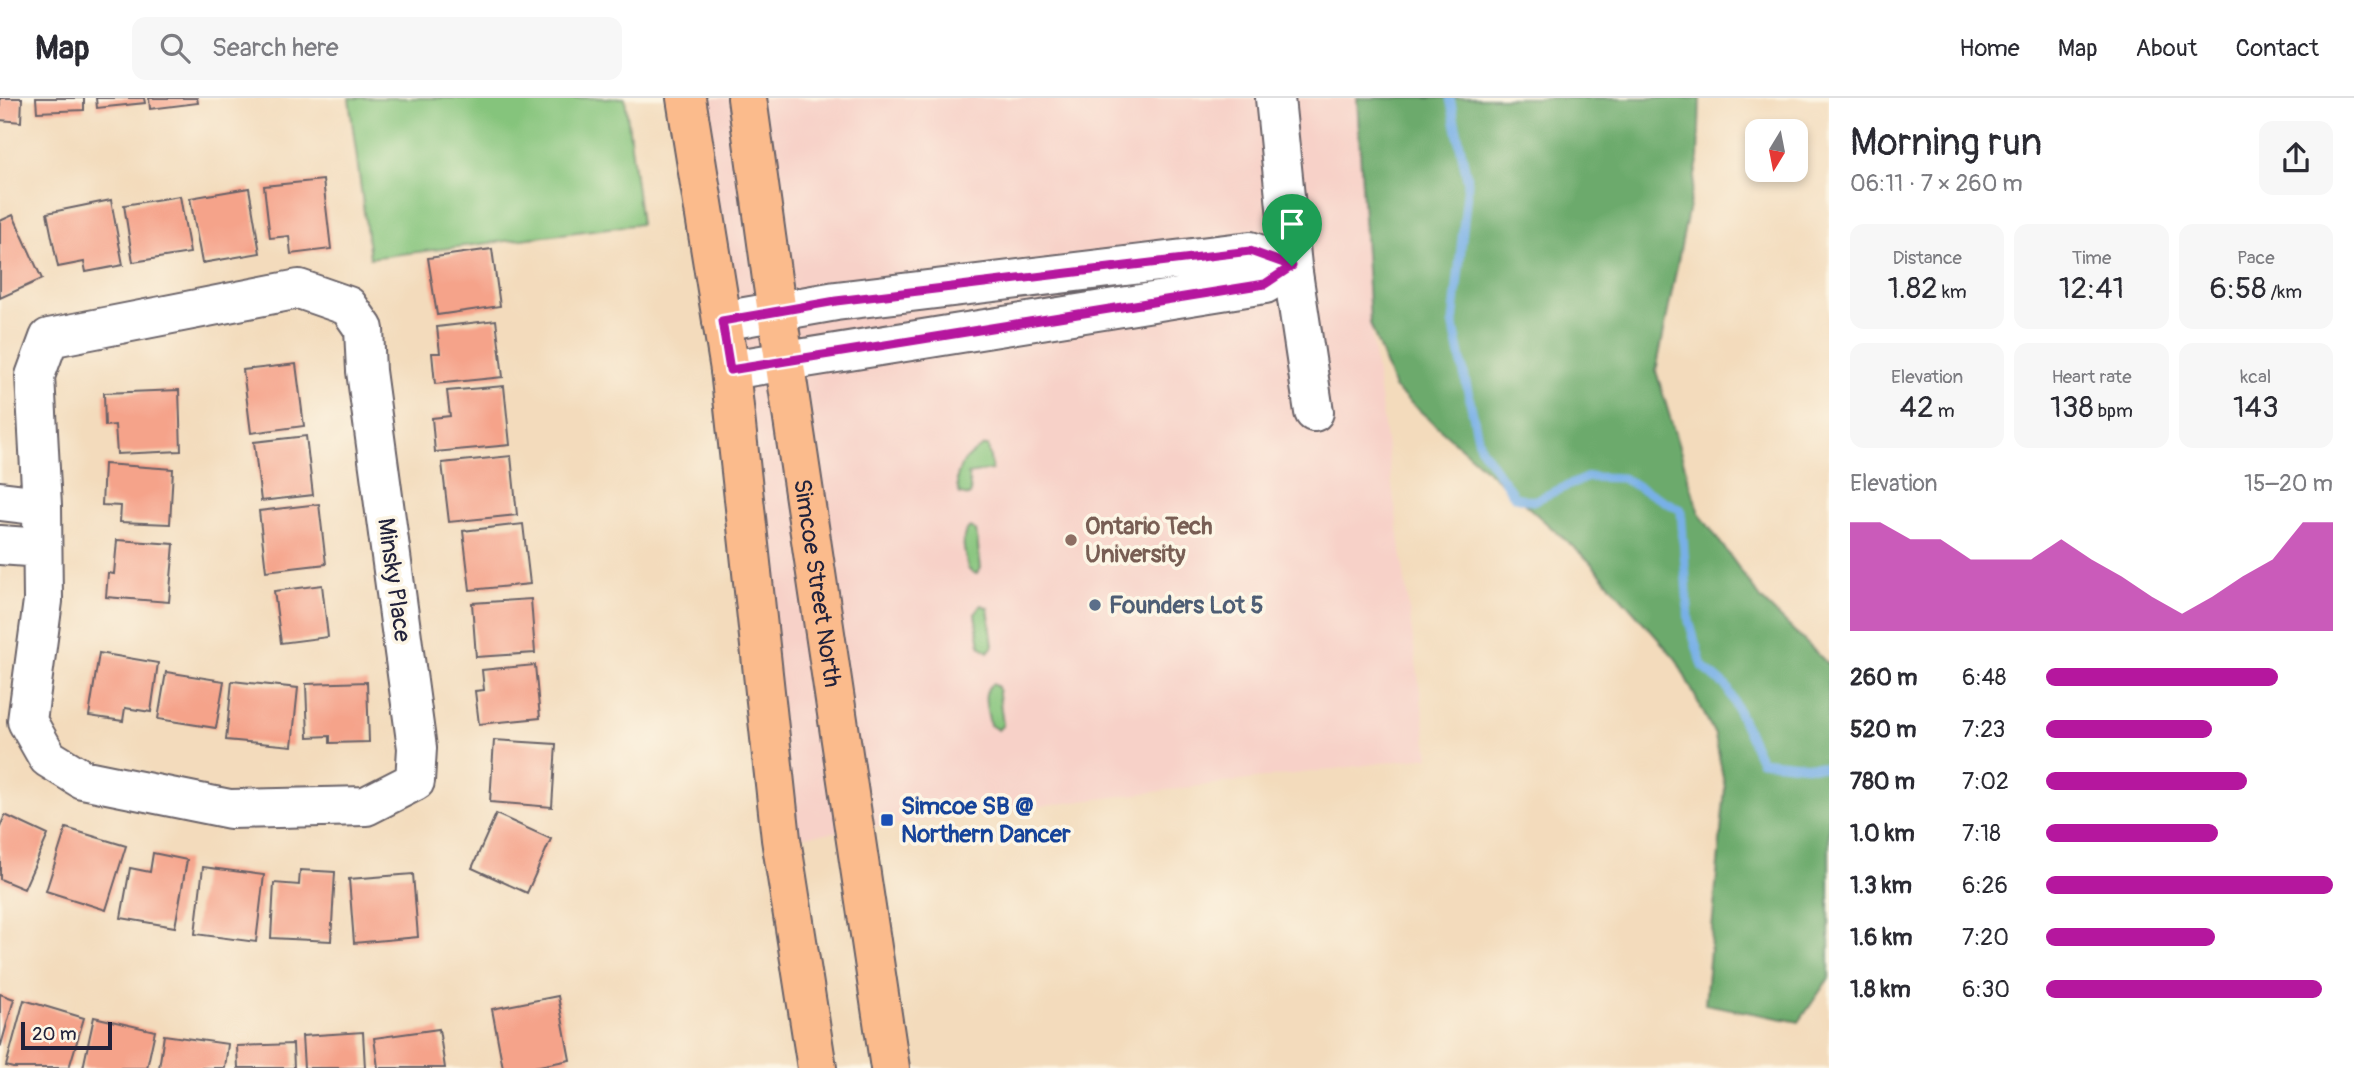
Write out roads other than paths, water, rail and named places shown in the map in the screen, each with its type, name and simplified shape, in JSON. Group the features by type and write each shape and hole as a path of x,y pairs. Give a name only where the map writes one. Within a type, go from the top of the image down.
{"main road":[{"path":"687,98 730,370 782,839 817,1068"},
{"name":"Simcoe Street North","path":"747,98 890,1068"}],"street":[{"path":"1275,98 1292,266 1314,412"},
{"path":"722,321 850,299 1250,251 1292,266"},
{"path":"730,370 1265,284 1292,266"},
{"name":"Minsky Place","path":"299,289 348,306 364,329 366,371 417,748 415,781 366,806 230,809 82,779 48,758 27,721 43,601 42,548 35,376 49,338 299,289"},
{"path":"0,501 42,506"},
{"path":"0,545 42,548"}],"waterway":[{"path":"1450,98 1468,183 1453,323 1480,447 1515,497 1533,501 1588,477 1622,478 1681,510 1689,621 1702,666 1727,687 1761,761 1829,768"}],"place":[{"name":"Ontario Tech University","path":"1071,540"},
{"name":"Founders Lot 5","path":"1095,605"},
{"name":"Simcoe SB @ Northern Dancer","path":"887,820"}]}
